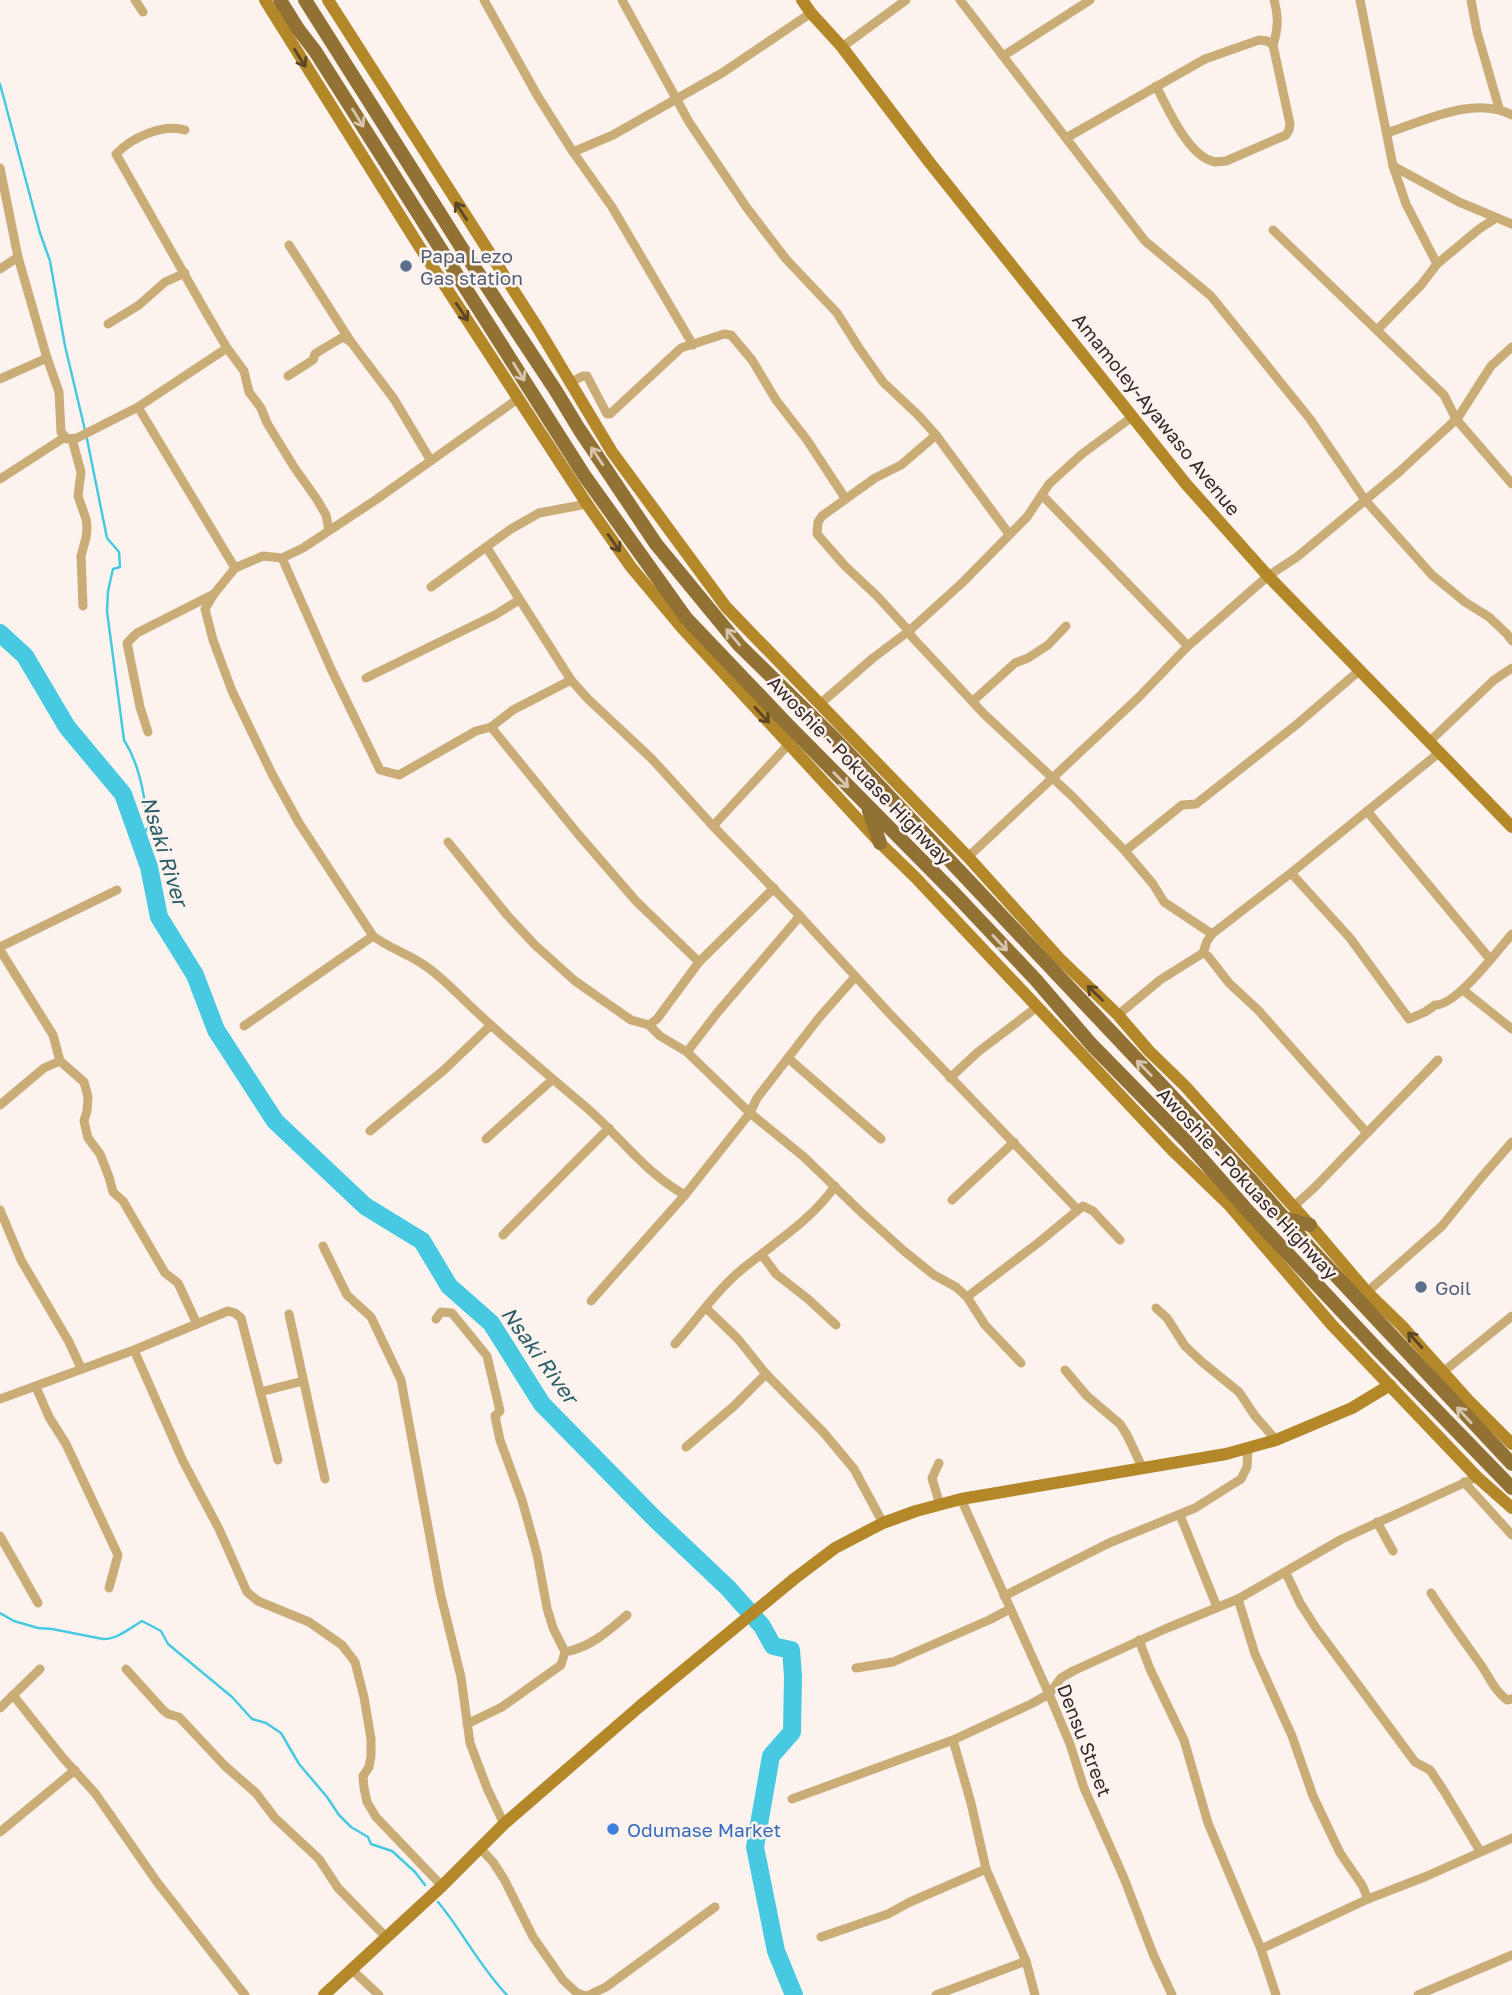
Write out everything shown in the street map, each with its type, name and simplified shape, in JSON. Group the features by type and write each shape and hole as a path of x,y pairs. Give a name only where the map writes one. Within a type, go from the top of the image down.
{"main road":[{"path":"284,6 306,2"},
{"name":"Awoshie - Pokuase Highway","path":"306,2 579,429 656,544 739,645 835,740 1252,1181 1289,1212 1457,1407 1512,1464"},
{"name":"Awoshie - Pokuase Highway","path":"284,6 584,475 686,618 867,807 954,893 1036,980 1091,1044 1187,1142 1246,1209 1512,1488"},
{"path":"559,434 579,429"},
{"path":"867,807 880,843"},
{"path":"1289,1212 1310,1225"}],"street":[{"path":"135,0 143,12"},
{"path":"265,0 419,246 587,504 631,567 673,618 880,843 1171,1149 1230,1206 1332,1325 1477,1477 1512,1508"},
{"path":"328,0 539,330 612,452 726,607 968,857 1059,958 1118,1015 1149,1052 1185,1086 1289,1212 1438,1060"},
{"path":"484,0 537,94 612,207 693,345"},
{"path":"622,0 707,150 747,208 786,259 838,313 883,382 936,435 1009,534"},
{"name":"Amamoley-Ayawaso Avenue","path":"802,0 842,47 930,163 1186,484 1268,576 1512,827"},
{"path":"842,47 906,0"},
{"path":"960,0 1145,241 1211,296 1310,419 1365,500 1432,575 1489,618 1512,641"},
{"path":"1003,56 1090,0"},
{"path":"1156,86 1190,145 1216,162 1226,161 1286,135 1290,124 1273,45 1279,19 1274,0"},
{"path":"1360,0 1393,166 1406,204 1437,264"},
{"path":"1471,0 1476,32 1499,108"},
{"path":"573,152 613,135 722,74 811,13"},
{"path":"1066,138 1205,59 1259,40 1273,45"},
{"path":"1387,133 1458,110 1476,107 1499,108 1512,115"},
{"path":"185,130 176,127 137,137 125,144 116,154 227,348 244,371 249,393 261,408 267,423 326,515 329,530"},
{"path":"1393,166 1460,202 1512,224"},
{"path":"0,168 18,257 58,393 61,432 69,438 81,471 78,496 87,527 81,556 83,606"},
{"path":"1377,330 1437,264 1496,218"},
{"path":"1273,230 1444,395 1456,419 1512,484"},
{"path":"289,245 351,342 394,399 431,461"},
{"path":"0,269 18,257"},
{"path":"108,324 139,305 157,288 185,273"},
{"path":"569,383 587,376 607,414 610,414 681,348 724,334 731,335 752,360 776,400 807,440 845,498"},
{"path":"288,376 313,360 316,354 336,340 342,337 351,342"},
{"path":"968,857 1139,697 1188,646 1268,576 1297,557 1399,472 1456,419 1491,366 1512,347"},
{"path":"0,479 69,438 77,438 138,407 227,348"},
{"path":"0,379 47,358"},
{"path":"519,398 303,548 282,558 263,556 235,568 205,609 232,691 299,822 373,936 425,966 609,1128 634,1157 672,1188 685,1195"},
{"path":"138,407 235,568"},
{"path":"820,704 909,631 962,583 1027,517 1049,484 1082,454 1132,417"},
{"path":"936,435 901,465 875,478 822,516 818,522 817,534 973,701 1125,851 1153,884 1164,902 1212,934"},
{"path":"1042,495 1188,646"},
{"path":"431,587 539,513 587,504"},
{"path":"487,548 571,680 652,759 950,1078 1078,1210"},
{"path":"282,558 380,770 399,775 476,731 491,727 513,710 571,680"},
{"path":"148,732 127,643 137,633 214,594"},
{"path":"366,678 495,615 519,600"},
{"path":"973,701 1015,663 1028,659 1048,645 1066,626"},
{"path":"1430,741 1493,680 1512,668"},
{"path":"1125,851 1182,805 1196,804 1360,670"},
{"path":"491,727 636,901 699,962"},
{"path":"713,826 789,744"},
{"path":"1118,1015 1160,980 1203,953 1212,934 1440,751"},
{"path":"1367,811 1490,959"},
{"path":"448,842 535,945 584,988 597,994 631,1020 649,1025 687,1052 750,1113 804,1157 904,1251 967,1297 985,1325 1021,1363"},
{"path":"1291,873 1350,938 1406,1017 1412,1019 1464,990 1512,934"},
{"path":"649,1025 657,1019 699,962 774,888"},
{"path":"117,890 0,948 53,1035 60,1061 84,1082 88,1097 84,1122 88,1138 100,1154 113,1192 123,1201 165,1273 178,1283 197,1324"},
{"path":"687,1052 800,915"},
{"path":"244,1026 373,936"},
{"path":"1203,953 1229,983 1266,1018 1367,1133"},
{"path":"591,1301 685,1195 750,1113 757,1098 788,1058 855,977"},
{"path":"1464,990 1512,1029"},
{"path":"950,1078 978,1052 1037,1007"},
{"path":"370,1131 444,1070 491,1025"},
{"path":"788,1058 881,1139"},
{"path":"0,1105 44,1069 60,1061"},
{"path":"485,1139 552,1080"},
{"path":"503,1236 609,1128"},
{"path":"952,1200 1014,1142"},
{"path":"1367,1292 1442,1226 1512,1142"},
{"path":"676,1344 730,1281 815,1211 835,1186"},
{"path":"967,1297 1083,1206 1093,1211 1120,1240"},
{"path":"0,1210 20,1260 62,1330 81,1368"},
{"path":"1310,1225 1367,1292 1510,1438"},
{"path":"323,1247 347,1295 371,1317 401,1380 440,1592 461,1677 467,1724 477,1764 504,1824"},
{"path":"762,1255 776,1274 836,1325"},
{"path":"706,1308 738,1339 766,1374 824,1433 854,1469 883,1523"},
{"path":"1156,1308 1167,1318 1185,1346 1239,1392 1276,1440"},
{"path":"0,1399 134,1350 228,1311 241,1318 278,1460"},
{"path":"436,1319 441,1312 452,1313 487,1356 500,1411 495,1416 500,1440 522,1500 537,1553 553,1629 565,1652 561,1665 502,1707 467,1724"},
{"path":"289,1314 325,1479"},
{"path":"1443,1372 1512,1316"},
{"path":"134,1350 183,1461 247,1592 258,1601 309,1622 342,1645 355,1662 371,1739 369,1767 363,1776 368,1802 376,1817 442,1886"},
{"path":"1065,1370 1087,1396 1120,1424 1142,1467"},
{"path":"686,1447 766,1374"},
{"path":"260,1392 303,1381"},
{"path":"324,1995 442,1886 504,1824 639,1707 835,1548 883,1523 961,1499 1248,1449 1352,1408 1390,1385"},
{"path":"36,1387 118,1555 108,1588"},
{"path":"1004,1595 1109,1543 1195,1508 1241,1479 1247,1467 1248,1449"},
{"path":"939,1463 932,1484 940,1505"},
{"path":"792,1799 953,1740 1031,1704 1049,1694 1061,1678 1139,1640 1238,1599 1342,1539 1477,1477"},
{"path":"1464,1482 1512,1535"},
{"name":"Densu Street","path":"961,1499 1049,1694 1070,1744 1084,1788 1172,1995"},
{"path":"1180,1515 1217,1607"},
{"path":"1377,1522 1393,1551"},
{"path":"0,1536 38,1603"},
{"path":"1286,1573 1316,1628 1415,1762 1430,1770 1480,1851"},
{"path":"1431,1594 1490,1683 1507,1700 1512,1699"},
{"path":"1238,1599 1255,1654 1292,1736 1313,1796 1340,1853 1362,1885 1368,1899"},
{"path":"856,1668 893,1662 1010,1609"},
{"path":"565,1652 578,1650 595,1642 627,1615"},
{"path":"1139,1640 1150,1670 1181,1732 1208,1823 1261,1949 1276,1995"},
{"path":"0,1707 40,1669"},
{"path":"126,1669 163,1710 179,1717 225,1766 256,1793 275,1818 319,1859 338,1888 386,1937"},
{"path":"13,1695 95,1793 157,1882 245,1995"},
{"path":"953,1740 986,1869 1026,1961 1035,1995"},
{"path":"0,1832 75,1770"},
{"path":"1261,1949 1368,1899 1427,1877 1512,1838"},
{"path":"479,1847 504,1879 533,1937 563,1980 583,1995"},
{"path":"821,1937 888,1914 986,1869"},
{"path":"589,1995 606,1987 715,1907"},
{"path":"1418,1995 1512,1955"},
{"path":"936,1995 1026,1961"},
{"path":"352,1970 379,1995"}],"waterway":[{"path":"0,84 50,261 65,346 85,430"},
{"path":"87,439 107,538 119,552 120,567 113,569 107,611 124,740 138,771 149,827 139,837"},
{"name":"Nsaki River","path":"0,633 25,656 67,727 123,794 149,867 159,917 195,975 216,1030 275,1121 365,1206 422,1241 449,1286 491,1323 542,1404 654,1518 728,1588 762,1626 773,1646 791,1650 792,1732 771,1756 755,1847 776,1951 794,1995"},
{"path":"0,1613 14,1621 38,1628 103,1639 119,1635 142,1621 161,1631 168,1644 232,1697 252,1719 266,1723 281,1733 299,1764 339,1815 351,1827 368,1837 371,1844 392,1851 425,1885"},
{"path":"438,1902 488,1973 507,1995"}],"place":[{"name":"Papa Lezo Gas station","path":"406,266"},
{"name":"Goil","path":"1421,1287"},
{"name":"Odumase Market","path":"613,1829"}]}
